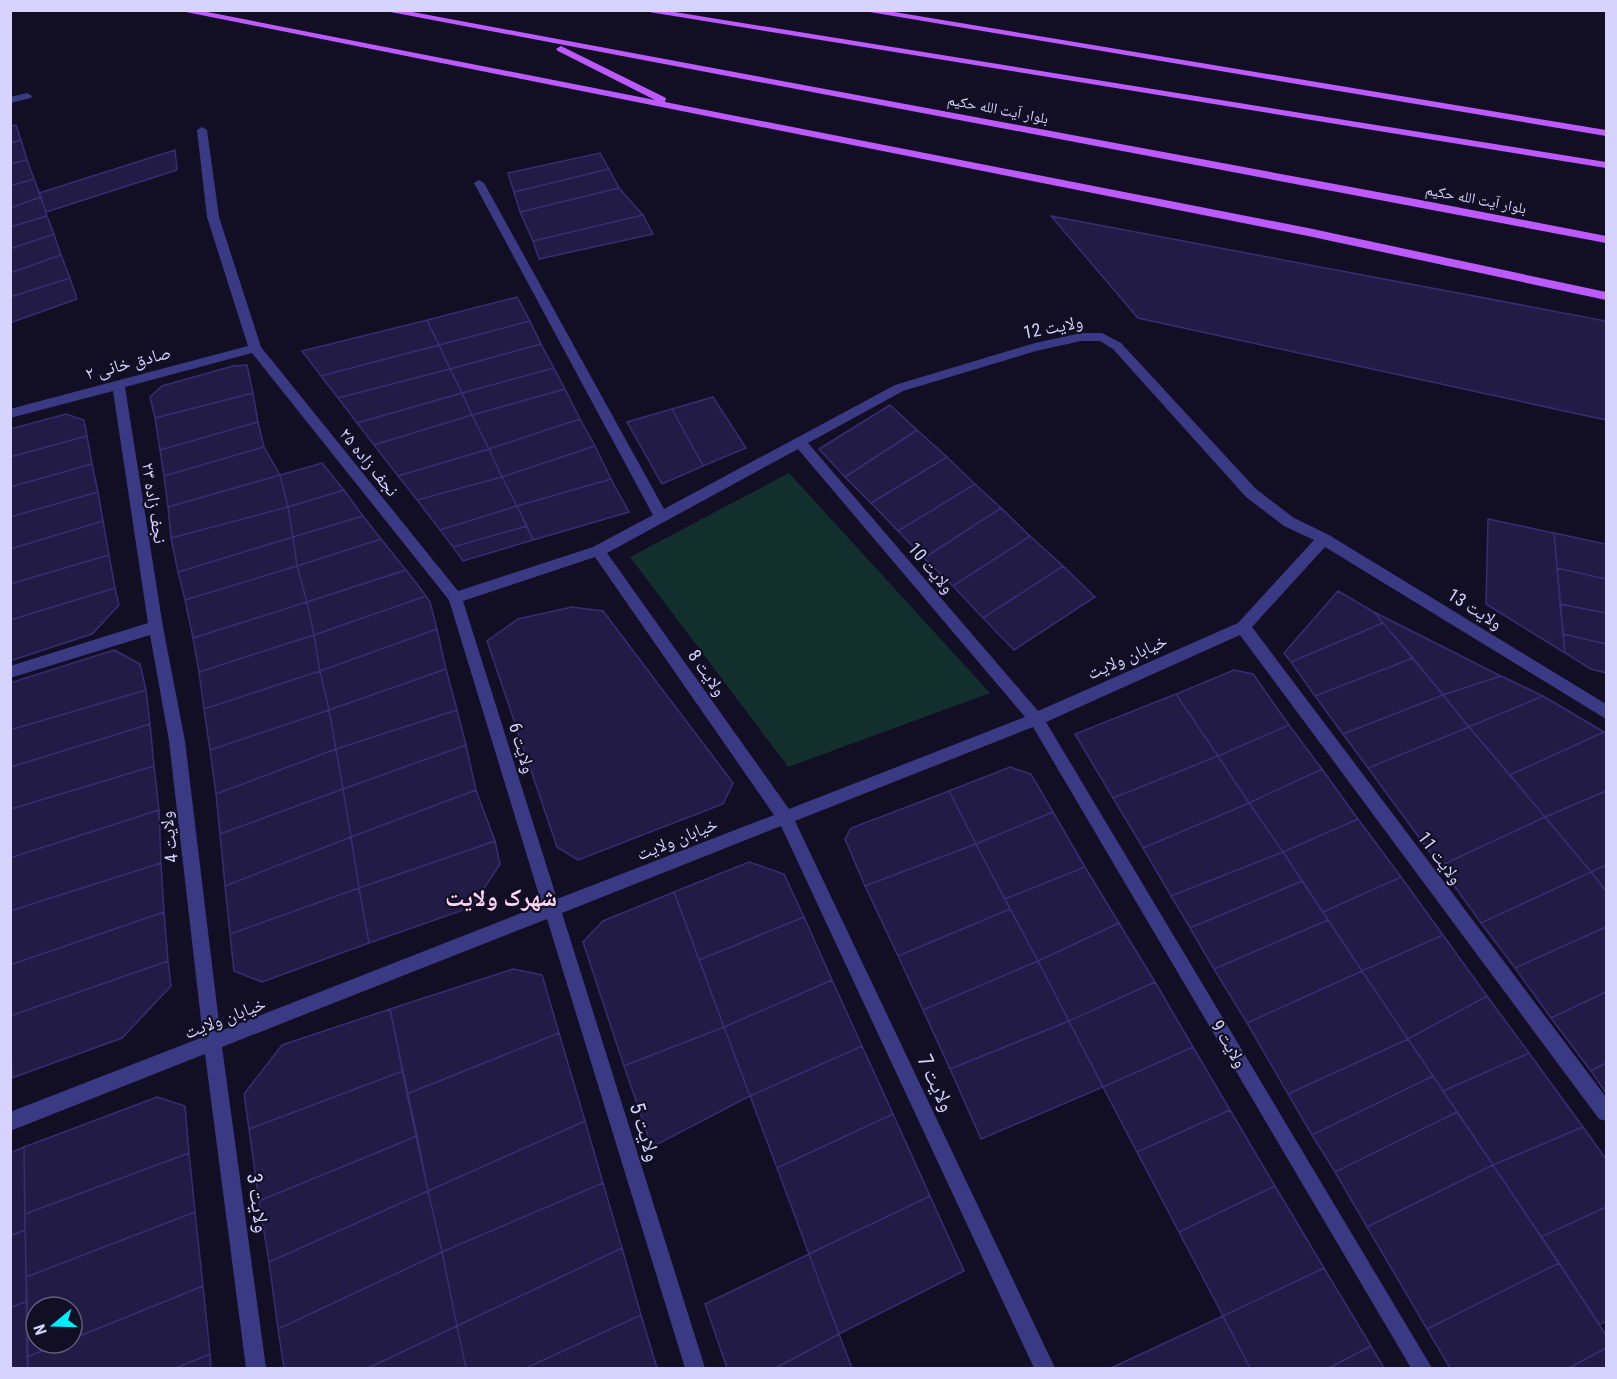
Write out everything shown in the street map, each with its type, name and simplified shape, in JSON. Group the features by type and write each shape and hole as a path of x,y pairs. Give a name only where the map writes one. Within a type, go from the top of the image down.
{"main road":[{"path":"180,10 1308,232 1606,296"},
{"name":"بلوار آیت الله حکیم","path":"384,10 1398,199 1606,240"},
{"path":"641,10 1606,165"},
{"path":"862,10 1606,133"},
{"path":"545,40 678,108"},
{"path":"1575,290 1606,308"}],"street":[{"path":"10,100 27,96"},
{"path":"202,130 213,218 255,348"},
{"path":"479,183 661,517"},
{"name":"ولایت 12","path":"455,598 598,551 899,388 1035,347 1081,337 1102,337 1116,346 1140,369 1251,493 1289,522 1324,539"},
{"name":"صادق خانی ۲","path":"10,414 255,348"},
{"name":"نجف زاده ۲۵","path":"255,348 455,598"},
{"name":"نجف زاده ۲۳","path":"117,385 156,627"},
{"name":"ولایت 10","path":"799,441 1036,719"},
{"name":"خیابان ولایت","path":"10,1122 1036,719 1243,627 1324,539"},
{"name":"ولایت 13","path":"1324,539 1606,712"},
{"name":"ولایت 8","path":"598,551 785,818"},
{"name":"ولایت 6","path":"455,598 551,910"},
{"path":"10,672 156,627"},
{"name":"ولایت 4","path":"156,627 177,741 213,1044"},
{"name":"ولایت 11","path":"1243,627 1606,1112"},
{"name":"ولایت 9","path":"1036,719 1422,1368"},
{"name":"ولایت 7","path":"785,818 1045,1368"},
{"name":"ولایت 5","path":"551,910 695,1368"},
{"name":"ولایت 3","path":"213,1044 256,1368"}],"green space":[{"path":"789,473 990,693 788,767 630,557"}],"building":[{"path":"16,125 21,140 10,143 10,126"},
{"path":"21,140 27,160 10,164 10,143"},
{"path":"175,150 177,170 46,212 39,193"},
{"path":"600,153 609,169 514,192 508,173"},
{"path":"27,160 34,179 10,186 10,164"},
{"path":"609,169 619,188 520,212 514,192"},
{"path":"34,179 41,197 10,208 10,186"},
{"path":"619,188 643,215 533,241 520,212"},
{"path":"41,197 47,216 10,227 10,208"},
{"path":"643,215 653,234 539,259 533,241"},
{"path":"47,216 54,234 10,249 10,227"},
{"path":"1051,216 1606,321 1606,420 1138,318"},
{"path":"54,234 61,255 10,273 10,249"},
{"path":"61,255 70,278 10,297 10,273"},
{"path":"70,278 77,299 10,323 10,297"},
{"path":"517,297 530,321 439,345 427,320"},
{"path":"427,320 439,345 321,376 302,351"},
{"path":"530,321 541,344 450,369 439,345"},
{"path":"541,344 554,368 462,393 450,369"},
{"path":"439,345 450,369 338,398 321,376"},
{"path":"247,365 253,393 155,418 150,397 162,386 233,366"},
{"path":"554,368 565,389 472,415 462,393"},
{"path":"450,369 462,393 357,423 338,398"},
{"path":"565,389 580,419 489,449 472,415"},
{"path":"253,393 258,422 160,450 155,418"},
{"path":"462,393 472,415 374,445 357,423"},
{"path":"713,397 746,448 703,466 672,409"},
{"path":"890,405 917,430 845,477 819,449"},
{"path":"672,409 703,466 662,484 627,422"},
{"path":"66,414 84,420 87,436 10,457 10,429"},
{"path":"472,415 489,449 398,476 374,445"},
{"path":"580,419 595,446 502,477 489,449"},
{"path":"258,422 264,447 164,476 160,450"},
{"path":"917,430 947,457 871,503 845,477"},
{"path":"87,436 92,464 10,487 10,457"},
{"path":"595,446 611,479 517,506 502,477"},
{"path":"264,447 280,475 168,507 164,476"},
{"path":"489,449 502,477 417,500 398,476"},
{"path":"947,457 975,484 898,531 871,503"},
{"path":"322,463 344,490 288,507 280,475"},
{"path":"92,464 98,492 10,517 10,487"},
{"path":"280,475 288,507 171,538 168,507"},
{"path":"502,477 517,506 440,530 417,500"},
{"path":"611,479 629,512 533,540 517,506"},
{"path":"975,484 1001,508 924,558 898,531"},
{"path":"344,490 363,516 293,537 288,507"},
{"path":"98,492 103,521 10,549 10,517"},
{"path":"517,506 527,526 453,547 440,530"},
{"path":"288,507 293,537 178,572 171,538"},
{"path":"1001,508 1030,536 953,586 924,558"},
{"path":"363,516 381,539 297,566 293,537"},
{"path":"1488,519 1554,533 1565,653 1486,604"},
{"path":"103,521 109,555 10,584 10,549"},
{"path":"527,526 533,540 463,561 453,547"},
{"path":"1554,533 1606,544 1606,579 1557,568"},
{"path":"1030,536 1063,566 983,618 953,586"},
{"path":"293,537 297,566 185,600 178,572"},
{"path":"381,539 406,570 307,602 297,566"},
{"path":"109,555 115,588 10,620 10,584"},
{"path":"297,566 307,602 193,638 185,600"},
{"path":"1063,566 1095,597 1014,650 983,618"},
{"path":"1557,568 1606,579 1606,613 1560,604"},
{"path":"406,570 426,596 314,635 307,602"},
{"path":"115,588 119,605 92,634 10,661 10,620"},
{"path":"1338,591 1374,612 1383,623 1291,662 1284,653"},
{"path":"426,596 430,602 437,629 320,671 314,635"},
{"path":"307,602 314,635 199,672 193,638"},
{"path":"1560,604 1606,613 1606,644 1563,634"},
{"path":"572,607 603,611 733,783 723,804 578,860 557,847 487,641 518,619"},
{"path":"1374,612 1501,676 1443,695"},
{"path":"1383,623 1413,658 1315,696 1291,662"},
{"path":"437,629 446,669 329,710 320,671"},
{"path":"1563,634 1606,644 1606,673 1591,669 1565,653"},
{"path":"314,635 320,671 204,709 199,672"},
{"path":"114,650 140,664 146,690 10,730 10,683"},
{"path":"1413,658 1443,695 1343,734 1315,696"},
{"path":"446,669 457,710 336,749 329,710"},
{"path":"1234,670 1253,674 1289,725 1218,756 1176,694"},
{"path":"320,671 329,710 210,750 204,709"},
{"path":"1501,676 1543,696 1469,727 1443,695"},
{"path":"146,690 150,724 11,767 10,730"},
{"path":"1176,694 1218,756 1113,798 1075,734"},
{"path":"1443,695 1469,727 1368,768 1343,734"},
{"path":"1543,696 1604,732 1510,775 1469,727"},
{"path":"329,710 336,749 216,794 210,750"},
{"path":"457,710 466,745 343,789 336,749"},
{"path":"150,724 154,766 11,809 11,767"},
{"path":"1289,725 1322,769 1249,803 1218,756"},
{"path":"1469,727 1545,817 1440,866 1368,768"},
{"path":"1604,732 1606,734 1606,791 1545,817 1510,775"},
{"path":"466,745 476,790 351,837 343,789"},
{"path":"336,749 343,789 220,834 216,794"},
{"path":"1218,756 1249,803 1143,848 1113,798"},
{"path":"154,766 159,810 10,858 11,809"},
{"path":"1010,767 1031,774 1053,812 976,844 949,791"},
{"path":"1322,769 1358,819 1283,852 1249,803"},
{"path":"343,789 351,837 225,886 220,834"},
{"path":"476,790 495,841 359,888 351,837"},
{"path":"949,791 976,844 865,886 845,839 851,828"},
{"path":"1606,791 1606,865 1591,872 1545,817"},
{"path":"1249,803 1283,852 1171,896 1143,848"},
{"path":"159,810 161,863 10,911 10,858"},
{"path":"1053,812 1085,867 1005,899 976,844"},
{"path":"1545,817 1591,872 1481,923 1440,866"},
{"path":"1358,819 1401,877 1323,912 1283,852"},
{"path":"351,837 359,888 230,934 225,886"},
{"path":"495,841 500,864 472,907 369,943 359,888"},
{"path":"976,844 1010,909 898,956 865,886"},
{"path":"1283,852 1302,881 1190,928 1171,896"},
{"path":"749,862 784,874 804,917 699,960 674,892"},
{"path":"161,863 164,912 10,965 10,911"},
{"path":"1606,865 1606,891 1591,872"},
{"path":"1085,867 1119,923 1038,961 1005,899"},
{"path":"1591,872 1606,891 1606,927 1515,968 1481,923"},
{"path":"1401,877 1443,935 1362,971 1323,912"},
{"path":"1302,881 1328,920 1214,969 1190,928"},
{"path":"359,888 369,943 262,982 234,971 230,934"},
{"path":"674,892 724,1027 624,1066 583,942 603,921"},
{"path":"1010,909 1038,961 923,1010 898,956"},
{"path":"164,912 168,961 10,1016 10,965"},
{"path":"804,917 832,980 724,1027 699,960"},
{"path":"1328,920 1362,971 1247,1023 1214,969"},
{"path":"1119,923 1155,982 1069,1021 1038,961"},
{"path":"1606,927 1606,992 1551,1018 1515,968"},
{"path":"1443,935 1487,996 1408,1039 1362,971"},
{"path":"168,961 171,986 122,1038 12,1078 10,1016"},
{"path":"1038,961 1069,1021 950,1069 923,1010"},
{"path":"513,969 542,975 559,1033 407,1094 390,1009"},
{"path":"1362,971 1408,1039 1288,1094 1247,1023"},
{"path":"832,980 862,1046 750,1096 724,1027"},
{"path":"1155,982 1193,1047 1103,1087 1069,1021"},
{"path":"1606,992 1606,1063 1591,1071 1551,1018"},
{"path":"1487,996 1529,1053 1443,1091 1408,1039"},
{"path":"390,1009 403,1071 249,1129 244,1094 282,1045"},
{"path":"1069,1021 1103,1087 981,1139 950,1069"},
{"path":"724,1027 750,1096 652,1147 624,1066"},
{"path":"559,1033 585,1121 428,1191 407,1094"},
{"path":"1408,1039 1433,1076 1312,1135 1288,1094"},
{"path":"862,1046 893,1114 777,1168 750,1096"},
{"path":"1193,1047 1230,1110 1137,1152 1103,1087"},
{"path":"1529,1053 1583,1127 1493,1165 1443,1091"},
{"path":"1606,1063 1606,1093 1591,1071"},
{"path":"403,1071 417,1136 259,1201 249,1129"},
{"path":"1433,1076 1457,1112 1335,1172 1312,1135"},
{"path":"157,1097 185,1106 189,1153 25,1214 24,1147"},
{"path":"1230,1110 1275,1186 1179,1232 1137,1152"},
{"path":"1457,1112 1493,1165 1367,1227 1335,1172"},
{"path":"893,1114 930,1196 809,1254 777,1168"},
{"path":"585,1121 603,1183 442,1252 428,1191"},
{"path":"1583,1127 1606,1159 1606,1207 1541,1237 1493,1165"},
{"path":"417,1136 428,1191 269,1262 259,1201"},
{"path":"24,1147 25,1230 10,1236 10,1153"},
{"path":"189,1153 195,1212 26,1277 25,1214"},
{"path":"1493,1165 1559,1263 1427,1329 1367,1227"},
{"path":"603,1183 622,1248 457,1326 442,1252"},
{"path":"1275,1186 1324,1268 1223,1316 1179,1232"},
{"path":"428,1191 442,1252 278,1329 269,1262"},
{"path":"930,1196 964,1271 839,1334 809,1254"},
{"path":"1606,1207 1606,1321 1600,1325 1541,1237"},
{"path":"195,1212 203,1286 84,1334 84,1295 26,1295 26,1277"},
{"path":"25,1230 27,1295 24,1295 24,1302 10,1308 10,1236"},
{"path":"622,1248 641,1315 526,1368 466,1368 457,1326"},
{"path":"442,1252 457,1326 368,1368 284,1368 278,1329"},
{"path":"809,1254 839,1334 776,1368 727,1368 705,1304"},
{"path":"1559,1263 1606,1335 1606,1348 1569,1368 1450,1368 1427,1329"},
{"path":"1324,1268 1371,1346 1329,1368 1250,1368 1223,1316"},
{"path":"203,1286 210,1354 176,1368 28,1368 27,1357 32,1355 84,1355 84,1334"},
{"path":"24,1302 24,1355 28,1355 28,1368 10,1368 10,1308"},
{"path":"641,1315 657,1368 526,1368"},
{"path":"1223,1316 1250,1368 1111,1368"},
{"path":"457,1326 466,1368 368,1368"},
{"path":"839,1334 852,1368 776,1368"},
{"path":"1371,1346 1384,1368 1329,1368"},
{"path":"1606,1348 1606,1368 1569,1368"},
{"path":"210,1354 211,1368 176,1368"}],"district":[{"name":"شهرک ولایت","path":"501,898"}]}
